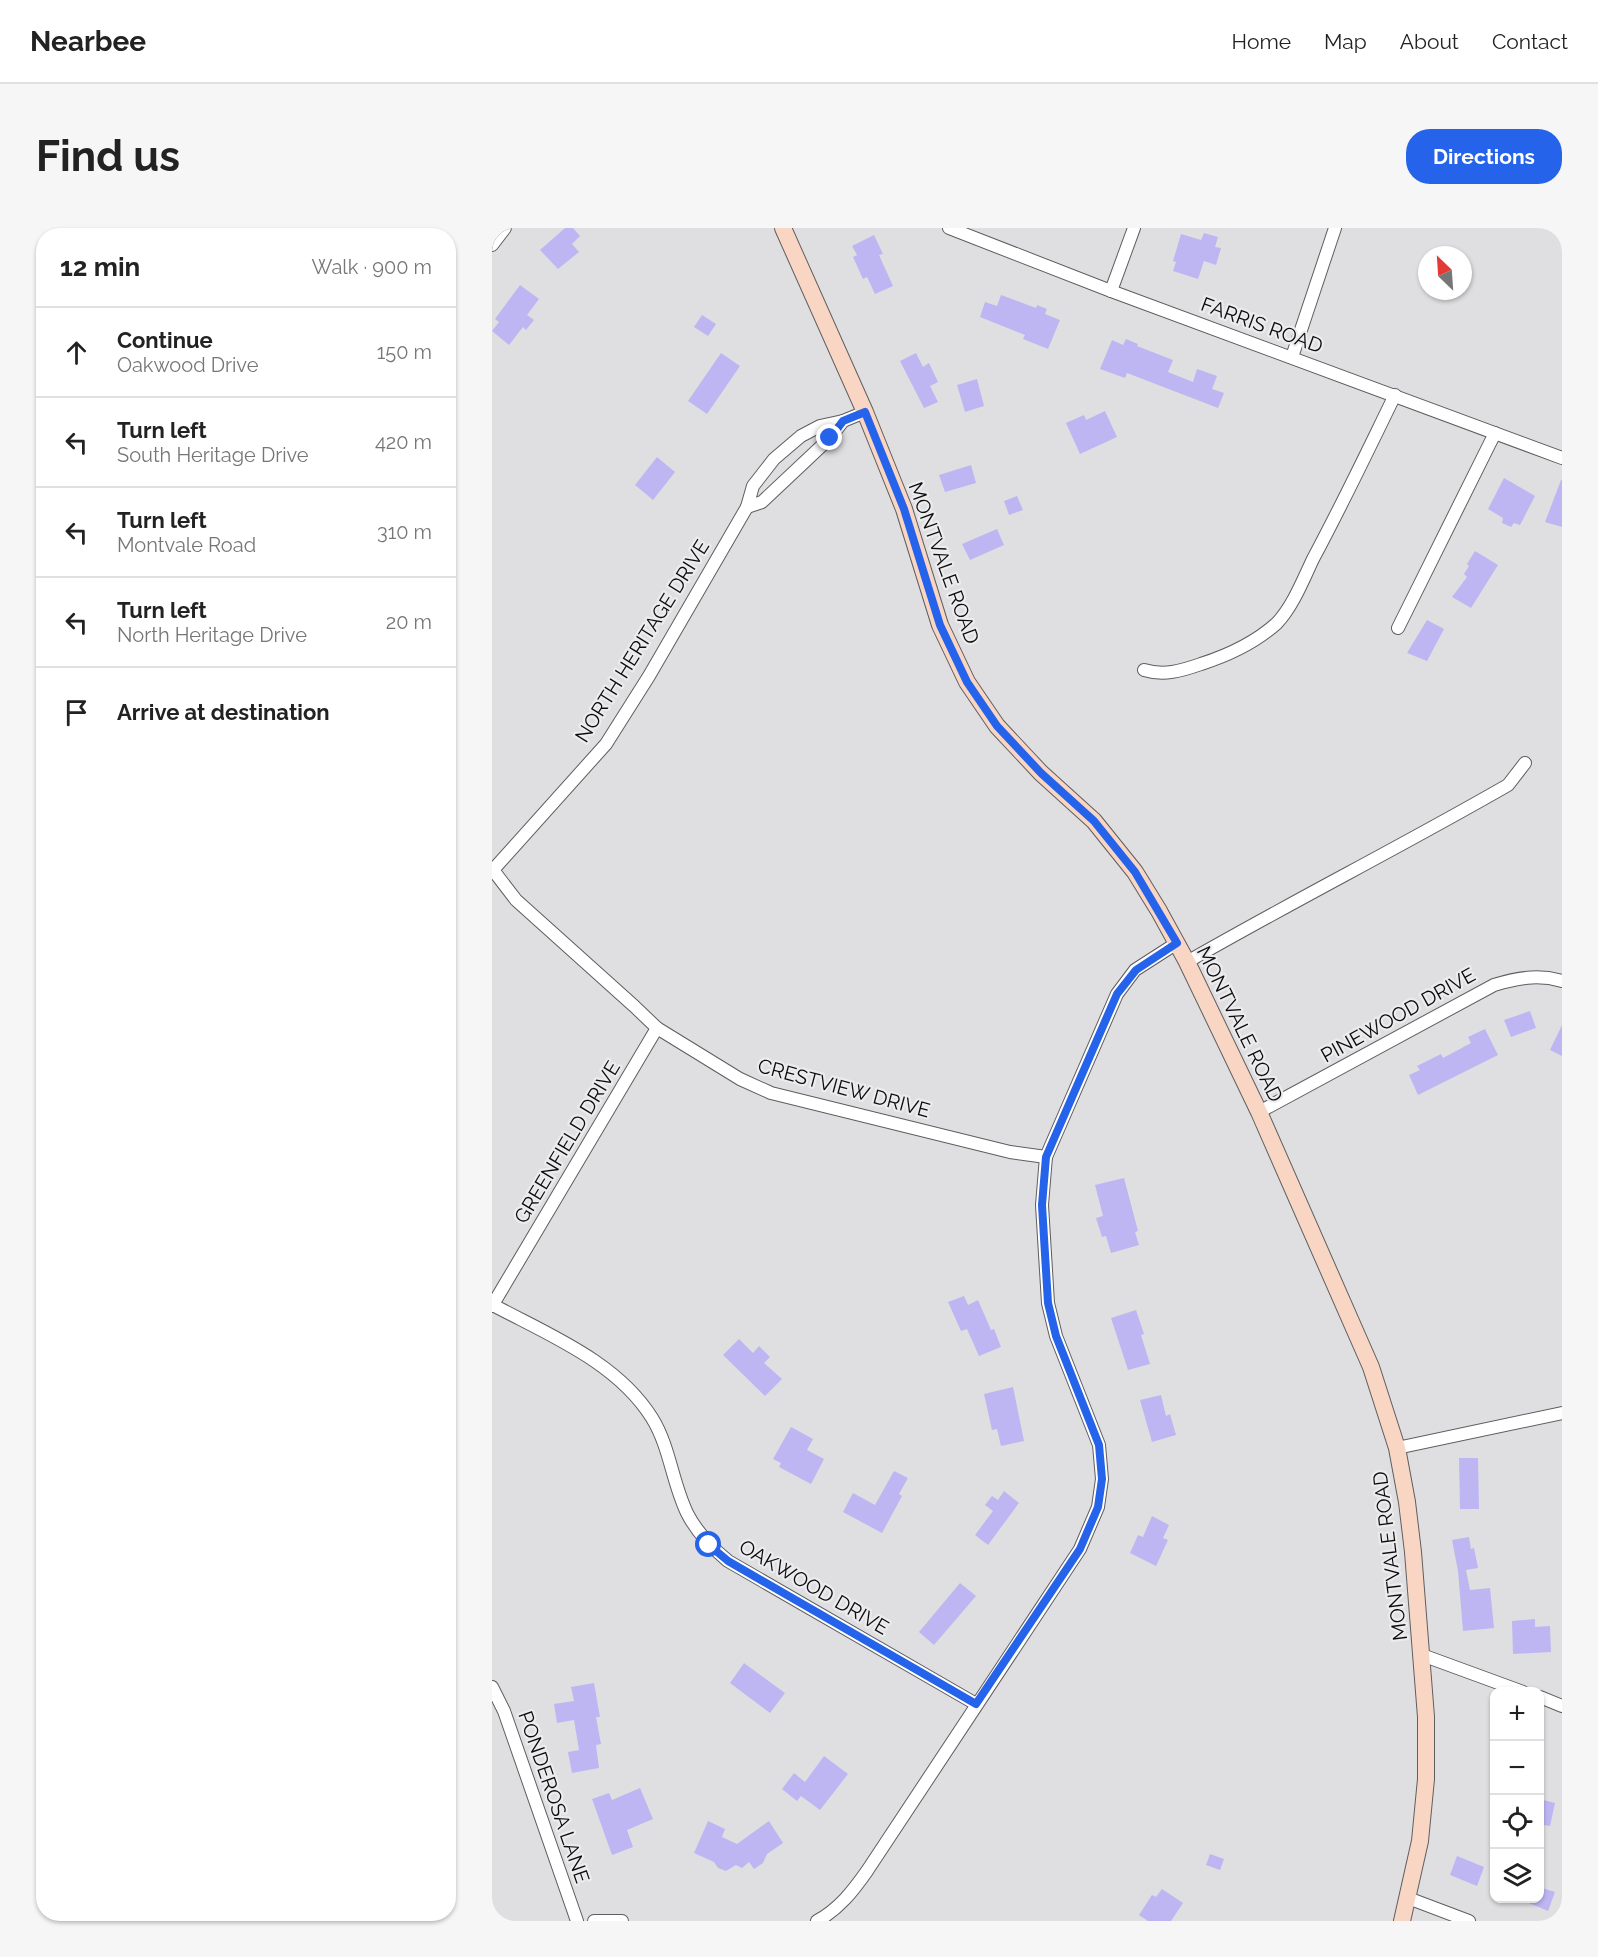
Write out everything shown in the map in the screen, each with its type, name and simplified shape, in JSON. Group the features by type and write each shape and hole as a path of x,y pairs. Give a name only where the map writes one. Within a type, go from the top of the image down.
{"main road":[{"name":"MONTVALE ROAD","path":"783,228 865,412 904,509 940,625 967,682 997,726 1041,773 1094,821 1135,872 1177,943 1259,1112 1371,1367 1397,1449 1407,1502 1426,1717 1425,1779 1420,1840 1402,1921"}],"street":[{"path":"492,245 504,228"},
{"name":"FARRIS ROAD","path":"949,228 1111,291 1562,458"},
{"path":"1111,291 1134,228"},
{"path":"1292,357 1335,228"},
{"path":"1144,670 1156,674 1176,672 1223,657 1254,641 1278,621 1293,598 1337,514 1395,395"},
{"name":"NORTH HERITAGE DRIVE","path":"493,870 606,744 649,676 747,507 753,486 774,459 810,431 865,412"},
{"name":"NORTH HERITAGE DRIVE","path":"747,507 762,502 830,438 843,421"},
{"path":"1398,628 1495,433"},
{"path":"1187,962 1508,785 1526,764"},
{"name":"CRESTVIEW DRIVE","path":"493,870 516,900 657,1028 740,1079 771,1093 1010,1152 1046,1157"},
{"path":"817,1921 829,1914 850,1894 1080,1549 1098,1507 1102,1479 1099,1445 1056,1336 1048,1303 1042,1205 1046,1157 1117,994 1136,970 1177,943"},
{"name":"PINEWOOD DRIVE","path":"1259,1112 1494,985 1519,977 1547,977 1562,981"},
{"name":"GREENFIELD DRIVE","path":"492,1305 657,1028"},
{"name":"OAKWOOD DRIVE","path":"492,1305 577,1349 612,1374 639,1398 653,1420 669,1454 687,1512 709,1545 728,1561 976,1704"},
{"path":"1397,1449 1562,1413"},
{"path":"1422,1655 1509,1687"},
{"name":"PONDEROSA LANE","path":"492,1687 504,1711 577,1921"},
{"path":"1544,1700 1562,1706"},
{"path":"1408,1898 1469,1921"},
{"path":"594,1921 622,1921"}],"building":[{"path":"565,228 573,228 580,236 572,244 579,252 558,269 540,250"},
{"path":"1204,233 1218,237 1215,247 1221,248 1216,265 1204,261 1198,279 1173,271 1176,262 1173,261 1181,234 1201,240"},
{"path":"874,235 883,254 879,255 893,286 875,294 867,277 863,279 853,257 857,255 852,246"},
{"path":"520,285 539,299 527,315 534,320 526,330 523,327 509,345 492,331 499,322 495,319"},
{"path":"1001,295 1036,308 1037,305 1047,309 1045,314 1060,320 1048,349 1023,339 1025,335 980,317 985,302 997,306"},
{"path":"702,315 716,324 708,336 694,327"},
{"path":"1126,339 1138,344 1137,346 1173,360 1168,372 1193,382 1197,369 1217,376 1212,389 1224,393 1218,408 1127,373 1125,378 1100,369 1112,340 1123,345"},
{"path":"721,353 740,366 707,414 688,401"},
{"path":"916,353 923,367 929,363 938,382 930,386 938,402 924,408 900,361"},
{"path":"977,379 984,406 965,412 957,385"},
{"path":"1105,411 1117,437 1080,454 1066,423 1084,415 1086,420"},
{"path":"657,457 675,472 653,500 635,485"},
{"path":"971,465 976,483 945,492 939,475"},
{"path":"1504,478 1535,496 1520,525 1514,523 1511,527 1502,523 1503,518 1488,509"},
{"path":"1562,480 1562,527 1545,522"},
{"path":"1017,496 1023,510 1009,515 1004,501"},
{"path":"997,529 1004,545 970,560 962,544"},
{"path":"1475,551 1498,565 1471,608 1452,597 1467,577 1464,574 1469,566 1467,564"},
{"path":"1427,620 1444,629 1427,661 1407,653"},
{"path":"1530,1011 1536,1028 1511,1037 1504,1020"},
{"path":"1562,1025 1562,1056 1550,1050"},
{"path":"1485,1029 1498,1055 1418,1095 1409,1075 1420,1070 1417,1066 1441,1054 1443,1058 1471,1043 1468,1037"},
{"path":"1124,1178 1138,1231 1135,1232 1139,1245 1111,1253 1106,1236 1102,1237 1096,1218 1103,1216 1095,1185"},
{"path":"964,1296 968,1305 978,1300 1001,1347 979,1356 967,1329 961,1331 948,1302"},
{"path":"1136,1310 1150,1364 1128,1370 1111,1318"},
{"path":"739,1339 753,1353 759,1346 770,1357 764,1363 782,1379 765,1396 723,1355"},
{"path":"1013,1387 1024,1441 1001,1446 997,1429 992,1430 984,1394"},
{"path":"1161,1395 1166,1416 1170,1414 1176,1435 1152,1442 1140,1400"},
{"path":"791,1427 813,1439 807,1450 824,1459 811,1484 779,1467 781,1463 773,1459"},
{"path":"1459,1458 1478,1458 1479,1509 1460,1509"},
{"path":"894,1471 908,1478 899,1494 902,1496 882,1533 843,1512 853,1493 875,1505"},
{"path":"1004,1491 1019,1503 988,1545 975,1535 993,1511 985,1505 992,1496 998,1500"},
{"path":"1152,1516 1169,1525 1163,1538 1168,1540 1156,1566 1130,1553 1138,1535 1143,1537"},
{"path":"1469,1537 1478,1568 1466,1570 1470,1590 1490,1588 1494,1628 1463,1631 1458,1571 1452,1540"},
{"path":"960,1583 976,1596 934,1645 919,1632"},
{"path":"1535,1619 1535,1627 1550,1626 1551,1652 1513,1654 1512,1621"},
{"path":"744,1663 785,1693 770,1713 730,1683"},
{"path":"594,1683 600,1717 596,1717 601,1744 596,1745 599,1768 572,1773 568,1752 579,1750 574,1720 557,1723 554,1704 574,1701 571,1687"},
{"path":"824,1756 848,1774 820,1810 801,1796 797,1801 782,1789 794,1773 805,1782"},
{"path":"640,1788 653,1819 627,1830 633,1847 612,1855 592,1799 609,1793 612,1800"},
{"path":"1544,1800 1555,1803 1550,1826 1544,1825"},
{"path":"708,1821 725,1829 722,1837 737,1844 769,1821 783,1843 767,1854 763,1863 754,1869 749,1862 742,1868 736,1865 726,1871 718,1868 714,1862 694,1853"},
{"path":"1210,1854 1224,1859 1220,1870 1206,1865"},
{"path":"1457,1856 1484,1867 1477,1886 1450,1875"},
{"path":"1162,1889 1183,1903 1171,1921 1148,1921 1139,1915 1152,1895 1156,1897"},
{"path":"1544,1889 1555,1892 1548,1911 1529,1903 1544,1903"}],"route":[{"path":"709,1545 728,1561 976,1704 1080,1549 1098,1507 1102,1479 1099,1445 1056,1336 1048,1303 1042,1205 1046,1157 1117,994 1136,970 1177,943 1135,872 1094,821 1041,773 997,726 967,682 940,625 904,509 865,412 843,421 830,438"}]}
